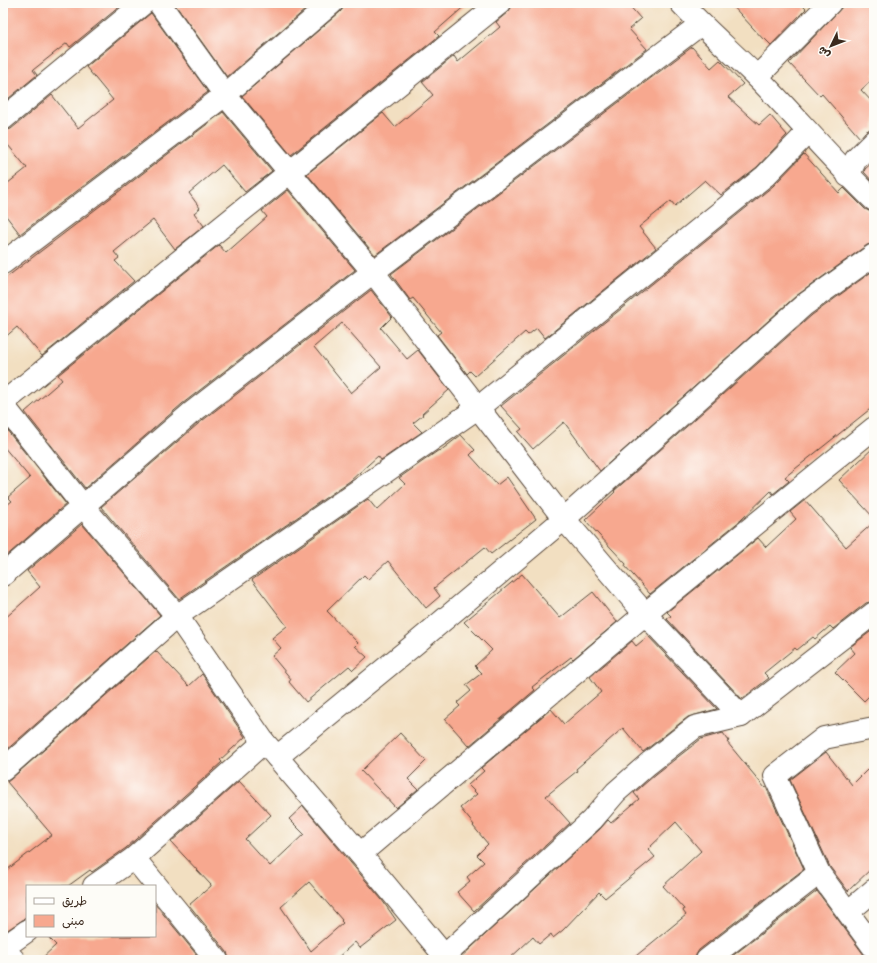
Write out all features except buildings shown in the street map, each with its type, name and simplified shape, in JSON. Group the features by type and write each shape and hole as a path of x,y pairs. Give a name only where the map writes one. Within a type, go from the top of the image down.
{"street":[{"path":"3,119 144,3"},
{"path":"159,3 225,95 373,272 564,519 645,614 741,716"},
{"path":"3,263 225,95 332,3"},
{"path":"500,3 3,404 83,506 177,616 270,749 360,854 444,959 586,826 616,792 648,764 695,728 741,716 874,613"},
{"path":"681,3 700,24 757,77 848,176 874,200"},
{"path":"757,77 830,3"},
{"path":"3,575 190,414 373,272 700,24"},
{"path":"3,770 177,616 479,408 765,176 808,132"},
{"path":"848,176 856,159 874,142"},
{"path":"95,885 134,858 270,749 415,644 564,519 804,305 874,255"},
{"path":"360,854 645,614 874,428"},
{"path":"874,728 824,738 775,776 819,873 874,948"},
{"path":"134,858 218,960"},
{"path":"707,960 819,873"},
{"path":"848,912 874,890"},
{"path":"14,960 3,948 26,932"}]}
